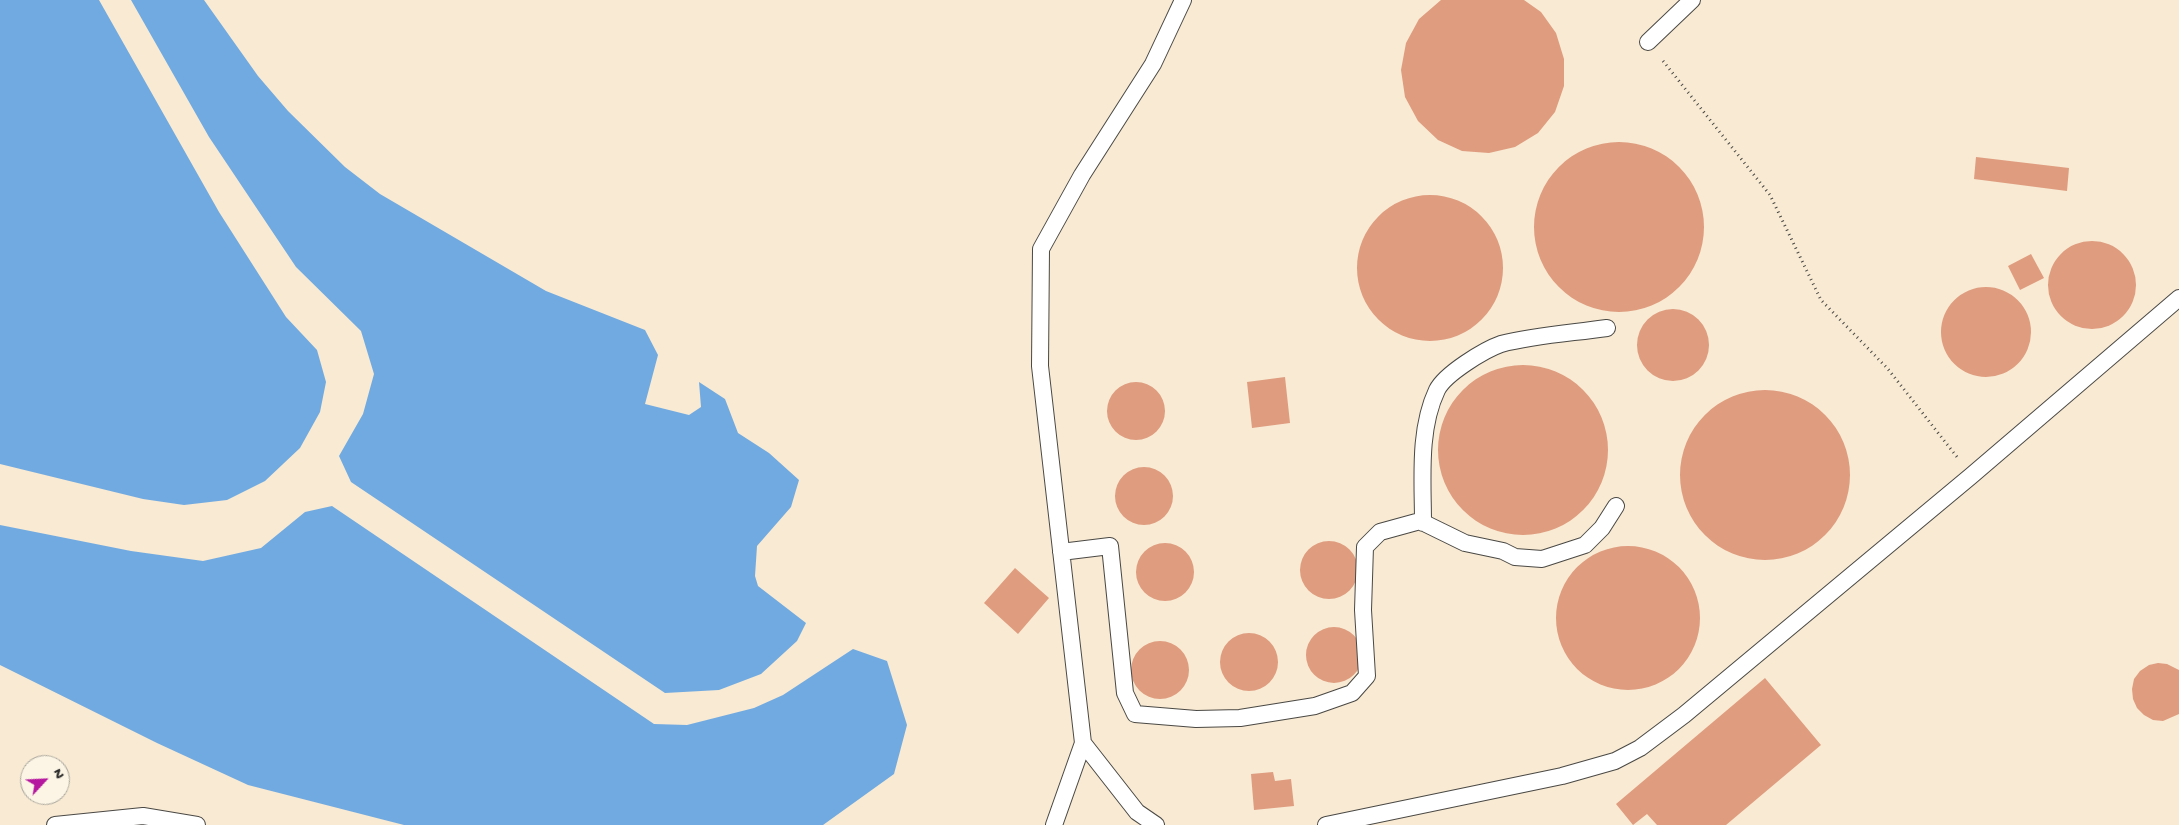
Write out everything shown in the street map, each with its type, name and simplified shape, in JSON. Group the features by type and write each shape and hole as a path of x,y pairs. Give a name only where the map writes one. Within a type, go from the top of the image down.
{"lane":[{"path":"1054,825 1083,743 1040,366 1041,249 1082,175 1153,64 1183,0"},
{"path":"1648,42 1692,0"},
{"path":"1326,825 1562,776 1615,761 1640,748 1691,709 1971,476 2179,298"},
{"path":"1423,523 1425,438 1430,410 1438,389 1457,368 1500,345 1607,328"},
{"path":"1061,552 1110,546 1125,693 1135,714 1196,719 1240,718 1315,706 1352,693 1367,676 1363,610 1365,547 1380,532 1420,521 1465,543 1503,551 1515,557 1542,559 1585,545 1602,528 1616,506"},
{"path":"1083,743 1137,812 1156,825"},
{"path":"55,825 143,816 197,825"}],"path":[{"path":"1648,42 1770,195 1821,300 1888,369 1971,476"}],"water":[{"path":"0,0 99,0 219,212 286,317 317,350 326,382 320,412 300,448 265,481 227,500 184,505 143,499 0,464"},
{"path":"131,0 204,0 258,76 288,111 345,167 380,194 546,291 645,330 658,355 645,404 689,415 701,407 699,382 725,399 738,433 769,453 799,480 791,507 757,546 755,576 758,586 806,623 797,641 761,674 719,690 665,693 351,482 339,456 363,414 374,374 361,331 296,267 209,137"},
{"path":"332,506 654,724 687,725 754,708 783,695 853,649 887,661 907,725 894,774 823,825 404,825 248,785 157,743 0,665 0,525 131,551 203,561 261,548 305,512"}],"building":[{"path":"1441,0 1524,0 1541,12 1556,33 1564,59 1564,86 1555,112 1538,133 1515,147 1489,153 1462,151 1438,140 1418,121 1405,97 1401,70 1406,43 1419,19"},
{"path":"1619,142 1644,146 1659,152 1673,161 1685,173 1694,187 1700,202 1704,227 1700,252 1694,267 1685,281 1673,293 1659,302 1644,308 1619,312 1594,308 1579,302 1565,293 1553,281 1544,267 1538,252 1534,227 1538,202 1544,187 1553,173 1565,161 1579,152 1594,146"},
{"path":"1976,157 2069,168 2067,191 1974,179"},
{"path":"1430,195 1458,201 1481,217 1497,240 1503,268 1497,296 1481,319 1458,335 1430,341 1402,335 1379,319 1363,296 1357,268 1363,240 1379,217 1402,201"},
{"path":"2092,241 2109,245 2123,254 2132,268 2136,285 2132,302 2123,316 2109,325 2092,329 2075,325 2061,316 2052,302 2048,285 2052,268 2061,254 2075,245"},
{"path":"2031,254 2044,278 2020,290 2008,266"},
{"path":"1986,287 2003,290 2018,300 2028,315 2031,332 2028,349 2018,364 2003,374 1986,377 1969,374 1954,364 1944,349 1941,332 1944,315 1954,300 1969,290"},
{"path":"1680,309 1699,319 1707,331 1709,345 1707,359 1699,371 1687,379 1666,381 1647,371 1639,359 1637,338 1647,319 1659,311"},
{"path":"1523,365 1548,369 1563,375 1577,384 1589,396 1598,410 1604,425 1608,450 1604,475 1598,490 1589,504 1577,516 1563,525 1548,531 1523,535 1498,531 1483,525 1469,516 1457,504 1448,490 1442,475 1438,450 1442,425 1448,410 1457,396 1469,384 1483,375 1498,369"},
{"path":"1285,377 1290,423 1252,428 1247,382"},
{"path":"1136,382 1152,387 1160,395 1165,411 1160,427 1152,435 1136,440 1120,435 1112,427 1107,411 1112,395 1120,387"},
{"path":"1765,390 1790,394 1805,400 1825,415 1840,435 1846,450 1850,475 1846,500 1840,515 1825,535 1805,550 1790,556 1765,560 1740,556 1725,550 1705,535 1690,515 1684,500 1680,475 1684,450 1690,435 1705,415 1725,400 1740,394"},
{"path":"1144,467 1160,472 1168,480 1173,496 1168,512 1160,520 1144,525 1128,520 1120,512 1115,496 1120,480 1128,472"},
{"path":"1329,541 1345,546 1353,554 1358,570 1353,586 1345,594 1329,599 1313,594 1305,586 1300,570 1305,554 1313,546"},
{"path":"1165,543 1181,548 1189,556 1194,572 1189,588 1181,596 1165,601 1149,596 1141,588 1136,572 1141,556 1149,548"},
{"path":"1628,546 1656,551 1679,567 1695,590 1700,618 1695,646 1679,669 1656,685 1628,690 1600,685 1577,669 1561,646 1556,618 1561,590 1577,567 1600,551"},
{"path":"1015,568 1049,598 1018,634 984,603"},
{"path":"1328,627 1340,627 1350,631 1358,639 1362,655 1358,671 1350,679 1340,683 1328,683 1318,679 1310,671 1306,661 1306,649 1310,639 1318,631"},
{"path":"1249,633 1265,638 1273,646 1278,662 1273,678 1265,686 1249,691 1233,686 1225,678 1220,662 1225,646 1233,638"},
{"path":"1160,641 1171,643 1184,654 1189,670 1187,681 1176,694 1160,699 1149,697 1136,686 1131,670 1133,659 1144,646"},
{"path":"2167,664 2179,670 2179,714 2163,721 2153,720 2137,708 2133,699 2132,689 2134,679 2140,671 2149,665"},
{"path":"1765,678 1821,745 1726,825 1657,825 1647,814 1633,825 1616,804"},
{"path":"1273,772 1275,781 1291,779 1294,806 1254,810 1251,774"}]}
